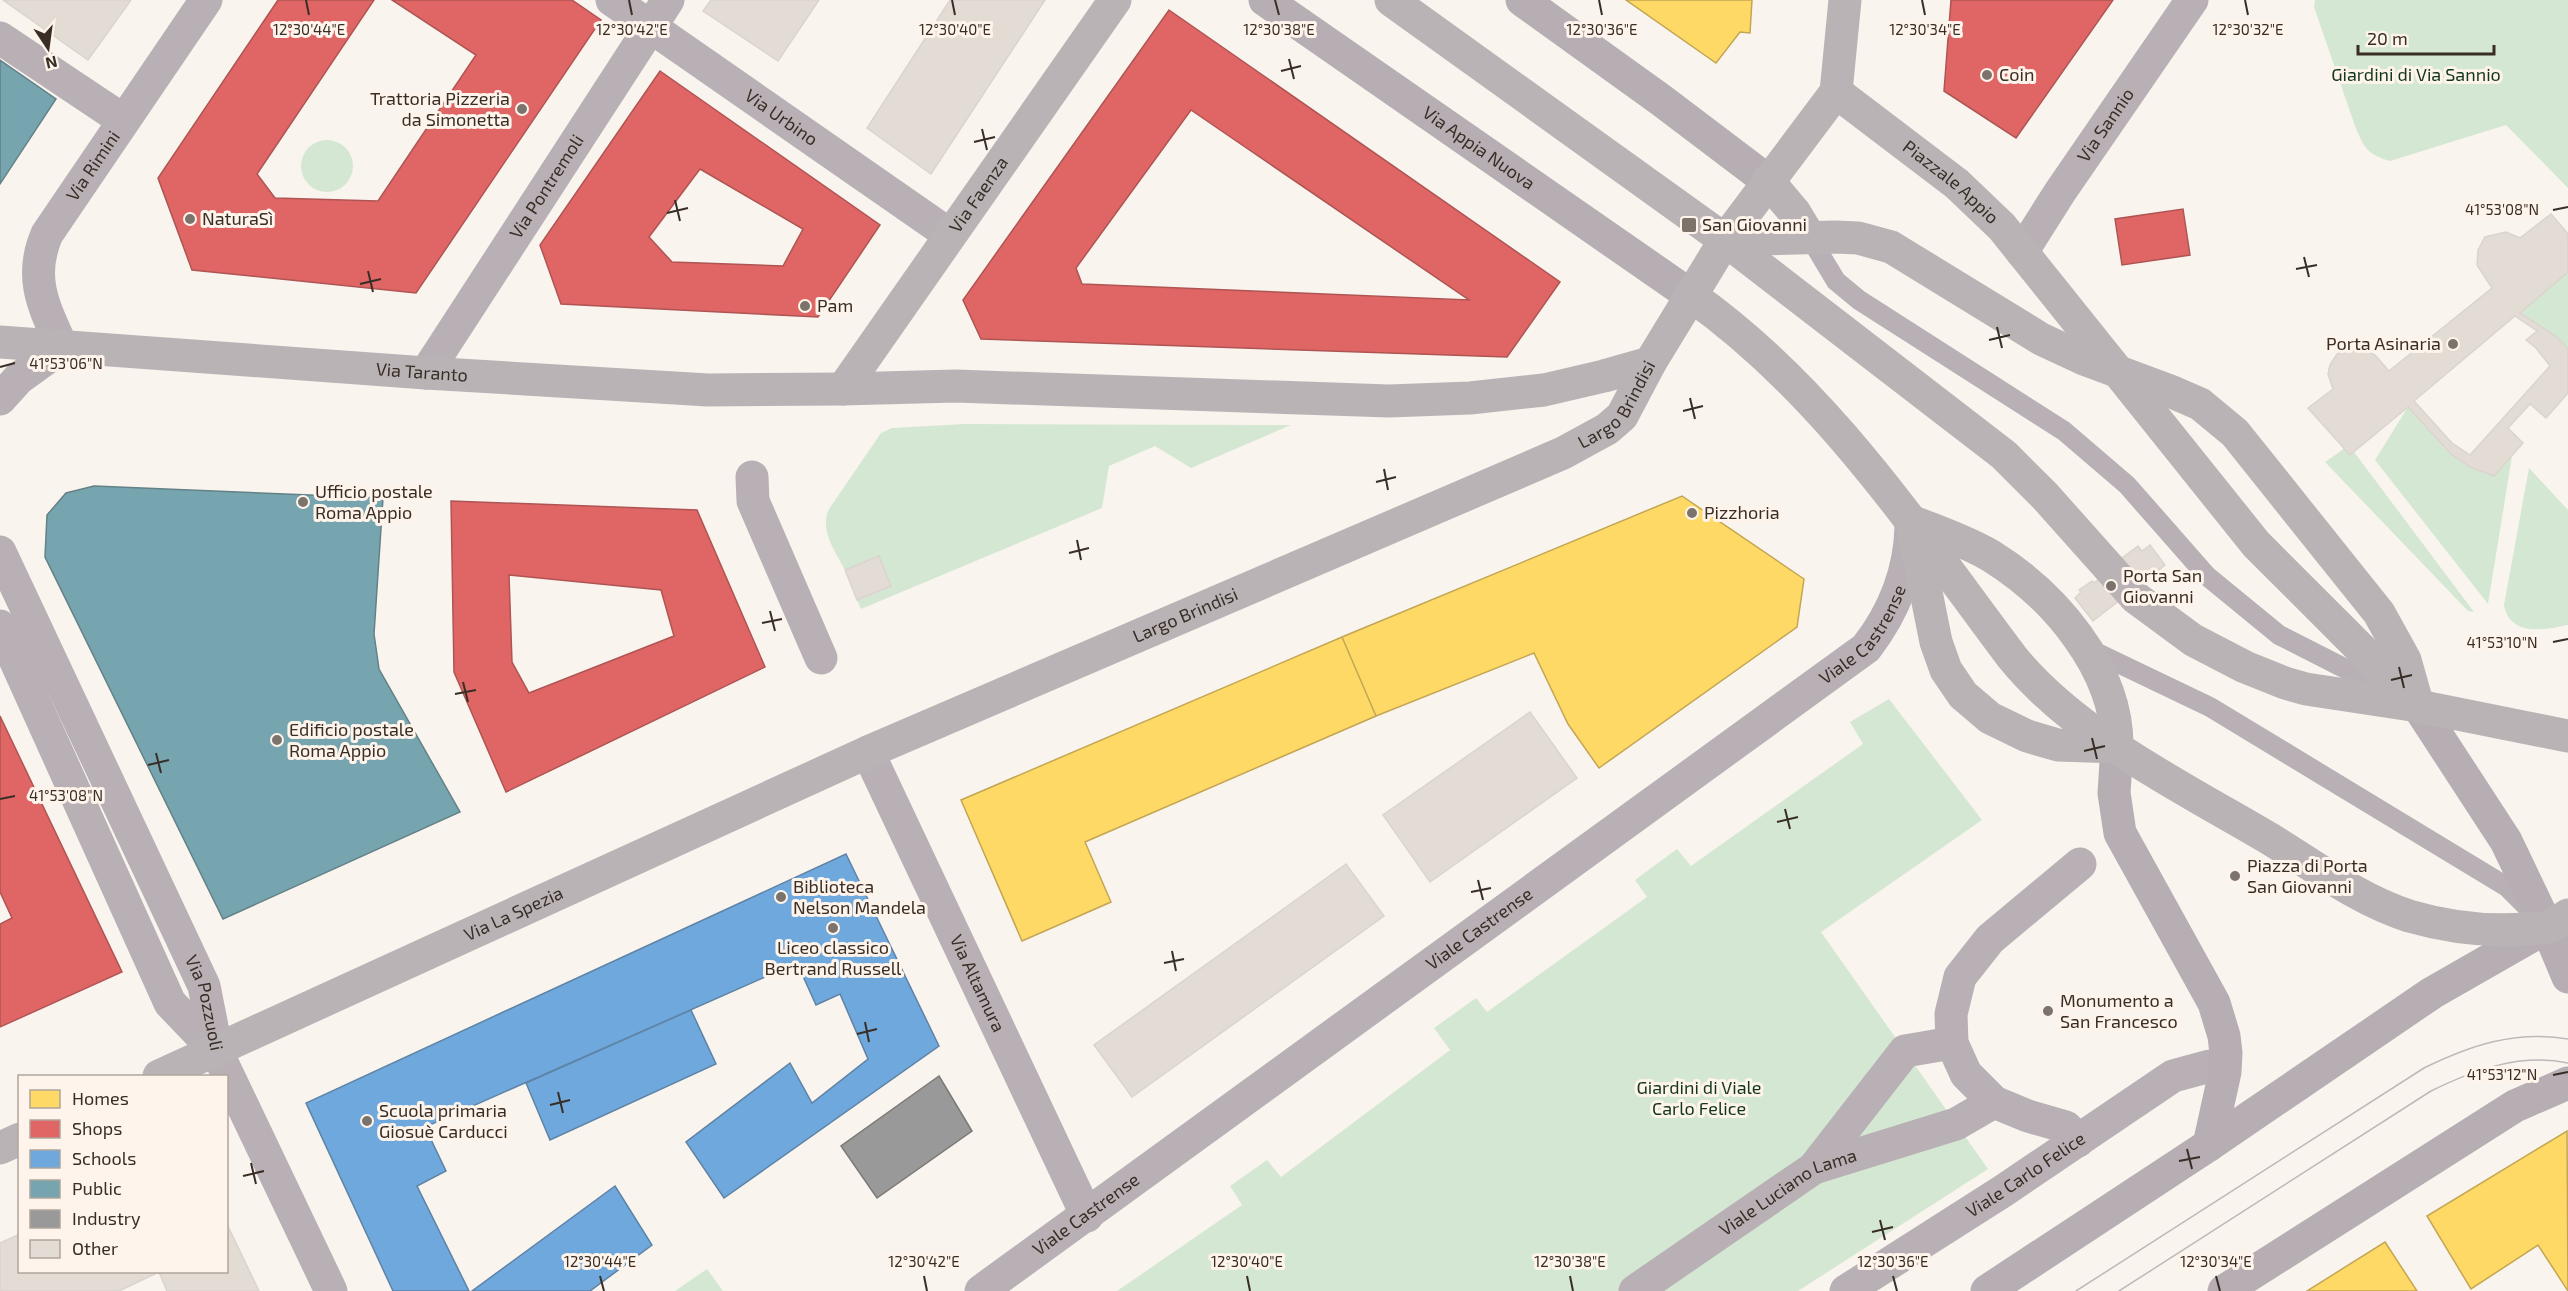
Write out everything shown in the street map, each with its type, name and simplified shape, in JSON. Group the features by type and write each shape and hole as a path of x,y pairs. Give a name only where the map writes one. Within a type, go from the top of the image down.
{"main road":[{"name":"Via Faenza","path":"843,389 1115,0"},
{"name":"Via Appia Nuova","path":"1265,0 1690,295"},
{"path":"1391,0 1725,240 2004,455 2045,496 2118,581 2176,629 2245,667 2284,683 2329,693 2418,706 2568,736"},
{"path":"1522,0 1661,100 1768,181 1795,213 1809,237"},
{"path":"1650,363 1725,240 1836,92 1845,0"},
{"name":"Piazzale Appio","path":"1836,92 1957,184 2002,227 2256,544 2418,706"},
{"name":"Piazzale Appio","path":"1725,240 1858,238 1891,247 2033,334 2121,374"},
{"path":"1690,295 1730,324 1809,399 1878,476 2012,657 2035,684 2060,707 2117,747 2348,887 2392,909 2437,923 2470,929 2561,927"},
{"name":"Via Taranto","path":"0,342 426,373 708,390 843,389"},
{"name":"Largo Brindisi","path":"843,389 956,386 1424,401 1544,390 1650,363"},
{"name":"Largo Brindisi","path":"868,752 1592,438 1622,416 1650,363"},
{"path":"2121,374 2187,398 2210,411 2235,433 2379,613 2405,660 2418,706 2561,927 2568,977"},
{"path":"1911,521 1970,544 2011,570 2045,598 2082,644 2096,666 2112,704 2117,726 2114,794 2120,833 2214,1003 2224,1036 2225,1072 2209,1145"},
{"path":"1911,521 1936,642 1946,670 1963,694 1980,712 2027,736 2058,745 2117,747"},
{"name":"Via La Spezia","path":"164,1075 868,752"},
{"path":"1987,1291 2209,1145 2432,993 2561,927"},
{"path":"2224,1291 2515,1106 2568,1083"},
{"path":"0,1148 18,1140"}],"street":[{"name":"Via Rimini","path":"62,347 49,317 36,270 47,234 206,0"},
{"name":"Via Urbino","path":"612,0 950,235"},
{"name":"Via Pontremoli","path":"426,373 668,0"},
{"name":"Via Sannio","path":"2022,252 2067,182 2192,0"},
{"path":"0,38 123,120"},
{"path":"0,399 19,378 62,347"},
{"path":"752,477 753,501 821,658"},
{"name":"Viale Castrense","path":"981,1291 1866,648 1882,628 1902,583 1911,546 1911,521"},
{"name":"Via Pozzuoli","path":"0,552 204,986 217,1052"},
{"name":"Via Pozzuoli","path":"0,626 170,1003 217,1052"},
{"name":"Via Altamura","path":"868,752 1087,1216"},
{"path":"2078,1140 2066,1127 2028,1116 1994,1102 1966,1074 1952,1043 1951,1014 1960,977 1990,939 2080,864"},
{"path":"1814,1168 1905,1051 1952,1043"},
{"path":"217,1052 228,1075"},
{"name":"Viale Carlo Felice","path":"1846,1291 2173,1076 2210,1066"},
{"path":"228,1075 331,1291"},
{"name":"Viale Luciano Lama","path":"1635,1291 1814,1168 1956,1124 1994,1102"}],"lane":[{"path":"1809,237 1836,281 1858,300 2064,431 2115,474 2207,576 2279,635 2418,706"},
{"path":"2082,644 2111,661 2210,707 2507,887 2561,927 2568,957"}],"green space":[{"name":"Giardini di Via Sannio","path":"2315,0 2568,0 2568,188 2506,125 2390,161 2371,153 2361,140 2355,126 2314,7"},
{"path":"322,140 332,140 346,147 353,166 346,185 332,192 322,192 312,188 305,181 301,171 301,161 305,151 312,144"},
{"path":"2568,272 2568,349 2557,337 2520,313"},
{"path":"2408,407 2451,454 2470,467 2494,476 2512,456 2488,604 2375,460"},
{"path":"964,424 1291,425 1191,468 1155,446 1109,466 1102,508 861,609 857,600 890,586 879,557 845,570 827,533 826,517 829,509 881,433 892,428"},
{"path":"2345,448 2350,455 2354,452 2474,612 2468,611 2325,462"},
{"path":"2529,468 2568,510 2568,625 2539,629 2521,627 2507,615 2504,605"},
{"name":"Giardini di Viale Carlo Felice","path":"1889,699 1982,820 1821,932 1988,1169 1798,1291 1117,1291 1242,1205 1230,1186 1267,1160 1281,1177 1450,1050 1434,1028 1476,998 1487,1012 1647,897 1635,880 1677,849 1691,866 1863,744 1850,722"},
{"path":"707,1269 723,1291 675,1291"}],"building: Homes":[{"path":"1626,0 1752,0 1750,33 1740,32 1716,63"},
{"path":"1682,496 1804,579 1797,627 1599,768 1568,724 1534,653 1376,716 1342,637"},
{"path":"1342,637 1376,716 1085,842 1111,902 1022,941 961,800"},
{"path":"2567,1131 2568,1291 2538,1245 2471,1289 2427,1216"},
{"path":"2385,1242 2417,1291 2307,1291"}],"building: Shops":[{"path":"278,0 374,0 257,174 275,198 378,201 476,55 392,0 572,0 601,20 416,293 192,270 158,178"},
{"path":"1951,0 2113,0 2016,138 1944,91"},
{"path":"1169,10 1560,282 1507,357 981,339 963,300","holes":["1191,110 1469,300 1082,284 1076,268"]},
{"path":"660,71 880,225 818,317 561,304 540,245","holes":["700,169 803,229 783,266 672,262 649,237"]},
{"path":"2183,209 2190,255 2122,265 2115,219"},
{"path":"451,501 697,510 765,667 506,792 454,672","holes":["509,575 661,590 674,636 529,693 512,662"]},
{"path":"0,716 122,972 0,1027 0,924 12,918 0,892"}],"building: Schools":[{"path":"846,854 939,1046 724,1198 686,1142 790,1063 812,1103 868,1059 840,994 816,1005 797,963 425,1127 446,1171 417,1186 469,1291 393,1291 306,1103"},
{"path":"691,1010 716,1064 550,1140 526,1083"},
{"path":"615,1186 652,1245 590,1291 472,1291"}],"building: Public":[{"path":"0,60 56,99 0,184"},
{"name":"Edificio postale Roma Appio","path":"94,486 383,498 374,634 379,669 460,812 223,919 45,557 47,515 66,493"}],"building: Industry":[{"path":"939,1076 972,1131 877,1198 841,1146"}],"building: Other":[{"path":"3,0 131,0 88,60"},
{"path":"711,0 819,0 778,61 703,11"},
{"path":"950,0 1045,0 931,174 867,128"},
{"name":"Porta Asinaria","path":"2551,214 2568,234 2568,272 2520,313 2557,337 2568,349 2568,393 2546,418 2530,404 2508,428 2523,443 2494,476 2470,467 2451,454 2408,407 2350,455 2308,408 2333,389 2328,374 2330,365 2337,354 2347,349 2361,348 2375,355 2389,371 2492,288 2477,265 2478,250 2485,237 2506,232 2520,238","holes":["2515,316 2537,331 2526,340 2536,348 2550,366 2470,455 2452,443 2414,401"]},
{"name":"Porta San Giovanni","path":"2150,545 2165,565 2093,621 2075,598 2081,592 2079,590 2092,581 2094,583 2138,546 2142,551"},
{"path":"879,556 891,586 857,600 845,570"},
{"path":"1530,712 1577,778 1430,882 1383,815"},
{"path":"1346,864 1384,916 1132,1097 1094,1045"},
{"path":"228,1226 259,1291 167,1291 159,1273 228,1273"},
{"path":"18,1235 18,1273 157,1273 119,1291 0,1291 0,1243"}],"tram line":[{"path":"2076,1291 2424,1068 2459,1052 2512,1038 2530,1036 2568,1039"},
{"path":"2119,1291 2431,1091 2464,1076 2497,1065 2532,1060 2568,1063"}],"place":[{"name":"Coin","path":"1987,75"},
{"name":"Trattoria Pizzeria da Simonetta","path":"522,109"},
{"name":"NaturaSì","path":"190,219"},
{"name":"San Giovanni","path":"1689,225"},
{"name":"Pam","path":"805,306"},
{"name":"Porta Asinaria","path":"2453,344"},
{"name":"Ufficio postale Roma Appio","path":"303,502"},
{"name":"Pizzhoria","path":"1692,513"},
{"name":"Porta San Giovanni","path":"2111,586"},
{"name":"Edificio postale Roma Appio","path":"277,740"},
{"name":"Piazza di Porta San Giovanni","path":"2235,876"},
{"name":"Biblioteca Nelson Mandela","path":"781,897"},
{"name":"Liceo classico Bertrand Russell","path":"833,928"},
{"name":"Monumento a San Francesco","path":"2048,1011"},
{"name":"Scuola primaria Giosuè Carducci","path":"367,1121"}]}
